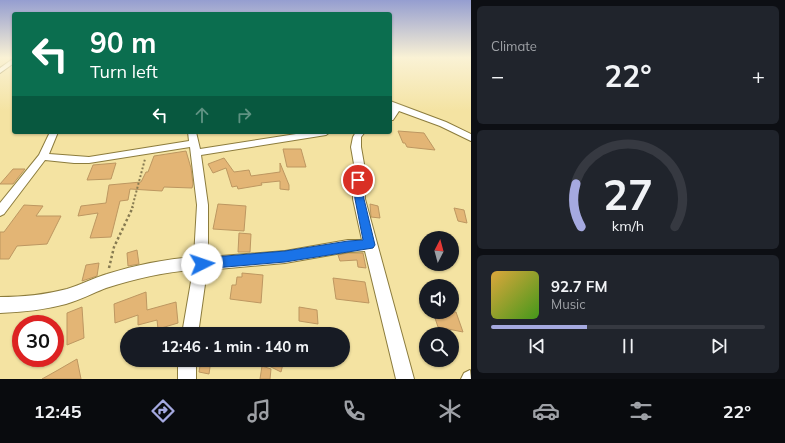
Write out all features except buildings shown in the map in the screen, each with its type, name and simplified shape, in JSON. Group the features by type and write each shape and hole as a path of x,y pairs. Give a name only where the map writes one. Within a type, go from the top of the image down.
{"street":[{"path":"392,104 396,111 392,116"},
{"path":"392,104 443,124 471,138"},
{"path":"0,211 43,156 53,134"},
{"path":"43,156 74,160 89,160 147,152 194,143 302,134"},
{"path":"359,134 357,137 356,147 359,164 359,199 405,379"},
{"path":"191,327 202,264 203,213 194,143"},
{"path":"0,305 32,304 68,296 106,281 173,265 278,258 348,246 370,245"},
{"path":"187,367 188,379"}],"path":[{"path":"106,281 114,247 132,209 147,152"}],"route":[{"path":"202,264 285,257 348,246 370,245 359,199 358,180"}]}
